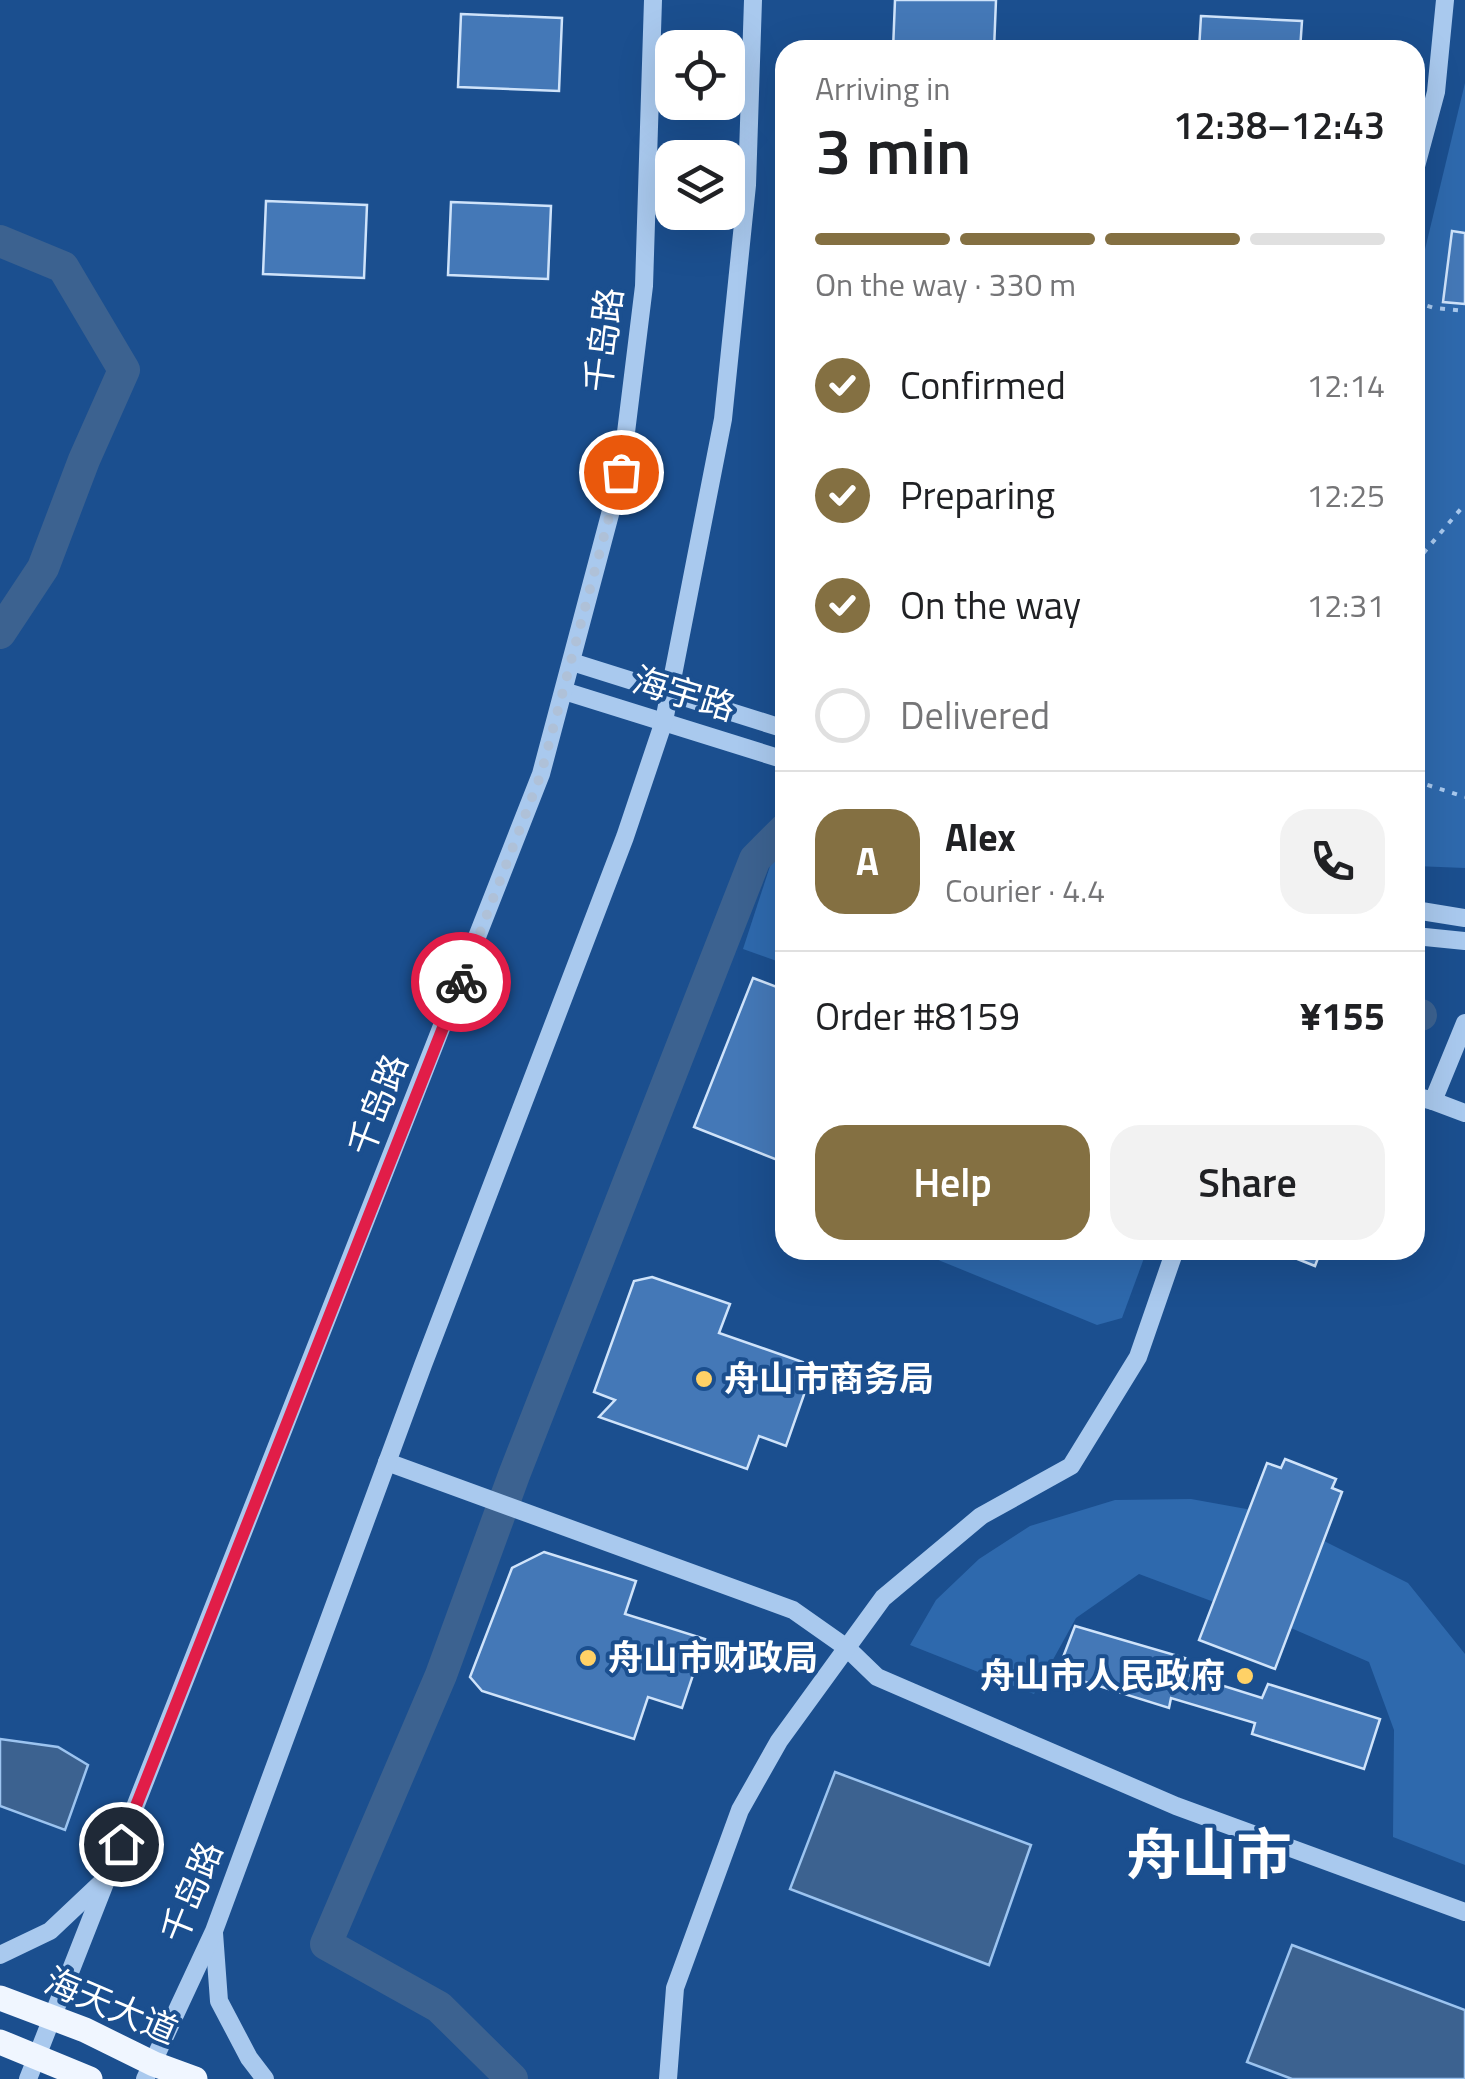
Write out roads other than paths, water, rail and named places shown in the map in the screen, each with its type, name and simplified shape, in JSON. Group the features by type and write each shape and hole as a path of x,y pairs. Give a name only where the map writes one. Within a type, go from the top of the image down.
{"main road":[{"name":"海天大道","path":"0,1998 53,2018 149,2071 195,2079"},
{"path":"0,2042 33,2067 90,2079"}],"street":[{"name":"千岛路","path":"33,2067 541,774 621,472 644,286 653,0"},
{"name":"千岛路","path":"149,2071 214,1931 626,837 664,721 723,419 747,185 753,0"},
{"path":"1425,133 1436,92 1445,0"},
{"name":"海宇路","path":"572,662 775,726"},
{"name":"海宇路","path":"564,692 775,757"},
{"path":"1425,912 1465,918"},
{"path":"1425,937 1465,940"},
{"path":"1425,1096 1465,1023"},
{"path":"1425,1098 1465,1114"},
{"path":"668,2079 675,1988 740,1810 779,1741 883,1598 981,1516 1071,1466 1138,1357 1172,1260"},
{"path":"388,1462 793,1610 847,1648 877,1677 1176,1806 1465,1912"},
{"path":"0,1955 50,1931 108,1878"},
{"path":"214,1931 218,2001 249,2058 266,2079"}],"waterway":[{"path":"0,241 63,267 124,370 43,568 0,633"},
{"path":"512,2079 439,2007 326,1944 441,1675 514,1475 755,859 775,839"}],"place":[{"name":"舟山市商务局","path":"704,1379"},
{"name":"舟山市财政局","path":"588,1658"},
{"name":"舟山市人民政府","path":"1245,1676"}],"district":[{"name":"舟山市","path":"1209,1855"}]}
